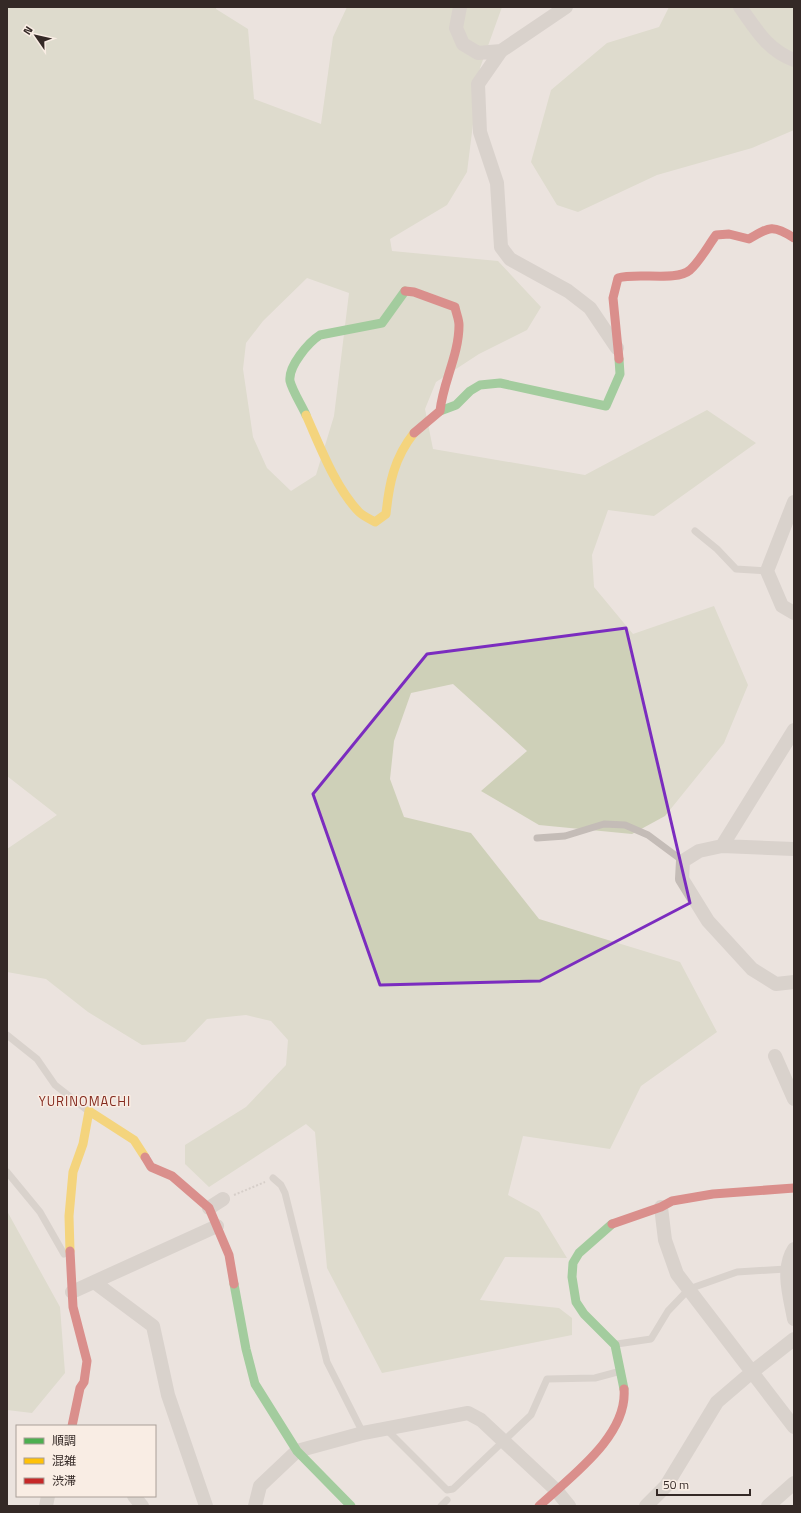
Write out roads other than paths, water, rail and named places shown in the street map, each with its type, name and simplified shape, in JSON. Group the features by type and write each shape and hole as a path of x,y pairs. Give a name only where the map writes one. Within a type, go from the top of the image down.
{"street":[{"path":"460,7 456,28 463,44 478,52 501,51"},
{"path":"566,7 501,51 478,84 480,132 497,183 501,247 510,258 568,292 590,308 618,350"},
{"path":"740,7 767,45 784,57 794,60"},
{"path":"440,411 440,395 453,358 459,324 455,307 414,292 405,291 382,323 320,335 312,340 294,365 290,380 323,453 344,492 360,513 375,522 386,514 391,476 398,454 423,424 440,411 456,405 470,391 480,385 500,383 606,406 620,374 613,298 618,278 628,275 678,275 690,270 716,235 729,234 749,239 771,226 780,228 794,238"},
{"path":"793,506 767,571 782,606 794,613"},
{"path":"722,846 794,730"},
{"path":"794,849 722,846 699,851 683,861 682,879 708,921 752,969 776,984 794,982"},
{"path":"775,1056 794,1099"},
{"path":"72,1425 80,1388 84,1382 87,1361 73,1307 69,1216 73,1172 83,1144 89,1111 134,1140 151,1167 172,1176 209,1208 229,1255 246,1349 255,1384 298,1451 351,1506"},
{"path":"539,1506 598,1451 616,1426 625,1397 615,1345 584,1314 576,1302 572,1277 573,1263 579,1253 614,1222 661,1207 672,1201 713,1194 794,1188"},
{"path":"209,1208 223,1199"},
{"path":"661,1207 665,1240 677,1274 794,1426"},
{"path":"72,1292 217,1226"},
{"path":"794,1249 788,1257 786,1268 794,1319"},
{"path":"94,1282 153,1326 168,1395 206,1506"},
{"path":"646,1506 666,1486 717,1402 794,1339"},
{"path":"255,1506 260,1486 298,1451 363,1433 468,1413 481,1420 556,1490 569,1506"},
{"path":"768,1506 794,1483"},
{"path":"135,1497 142,1506"}],"lane":[{"path":"695,531 717,549 736,570 767,571"},
{"path":"537,838 565,836 604,824 625,825 648,834 683,861"},
{"path":"7,1035 38,1059 55,1086 89,1111"},
{"path":"7,1172 40,1212 70,1264"},
{"path":"273,1178 281,1185 285,1193 327,1362 363,1433"},
{"path":"615,1345 651,1339 668,1311 689,1289 737,1272 786,1268"},
{"path":"386,1429 448,1490 453,1489 531,1415 547,1379 595,1378 621,1371"}],"district":[{"name":"YURINOMACHI","path":"85,1101"}]}
